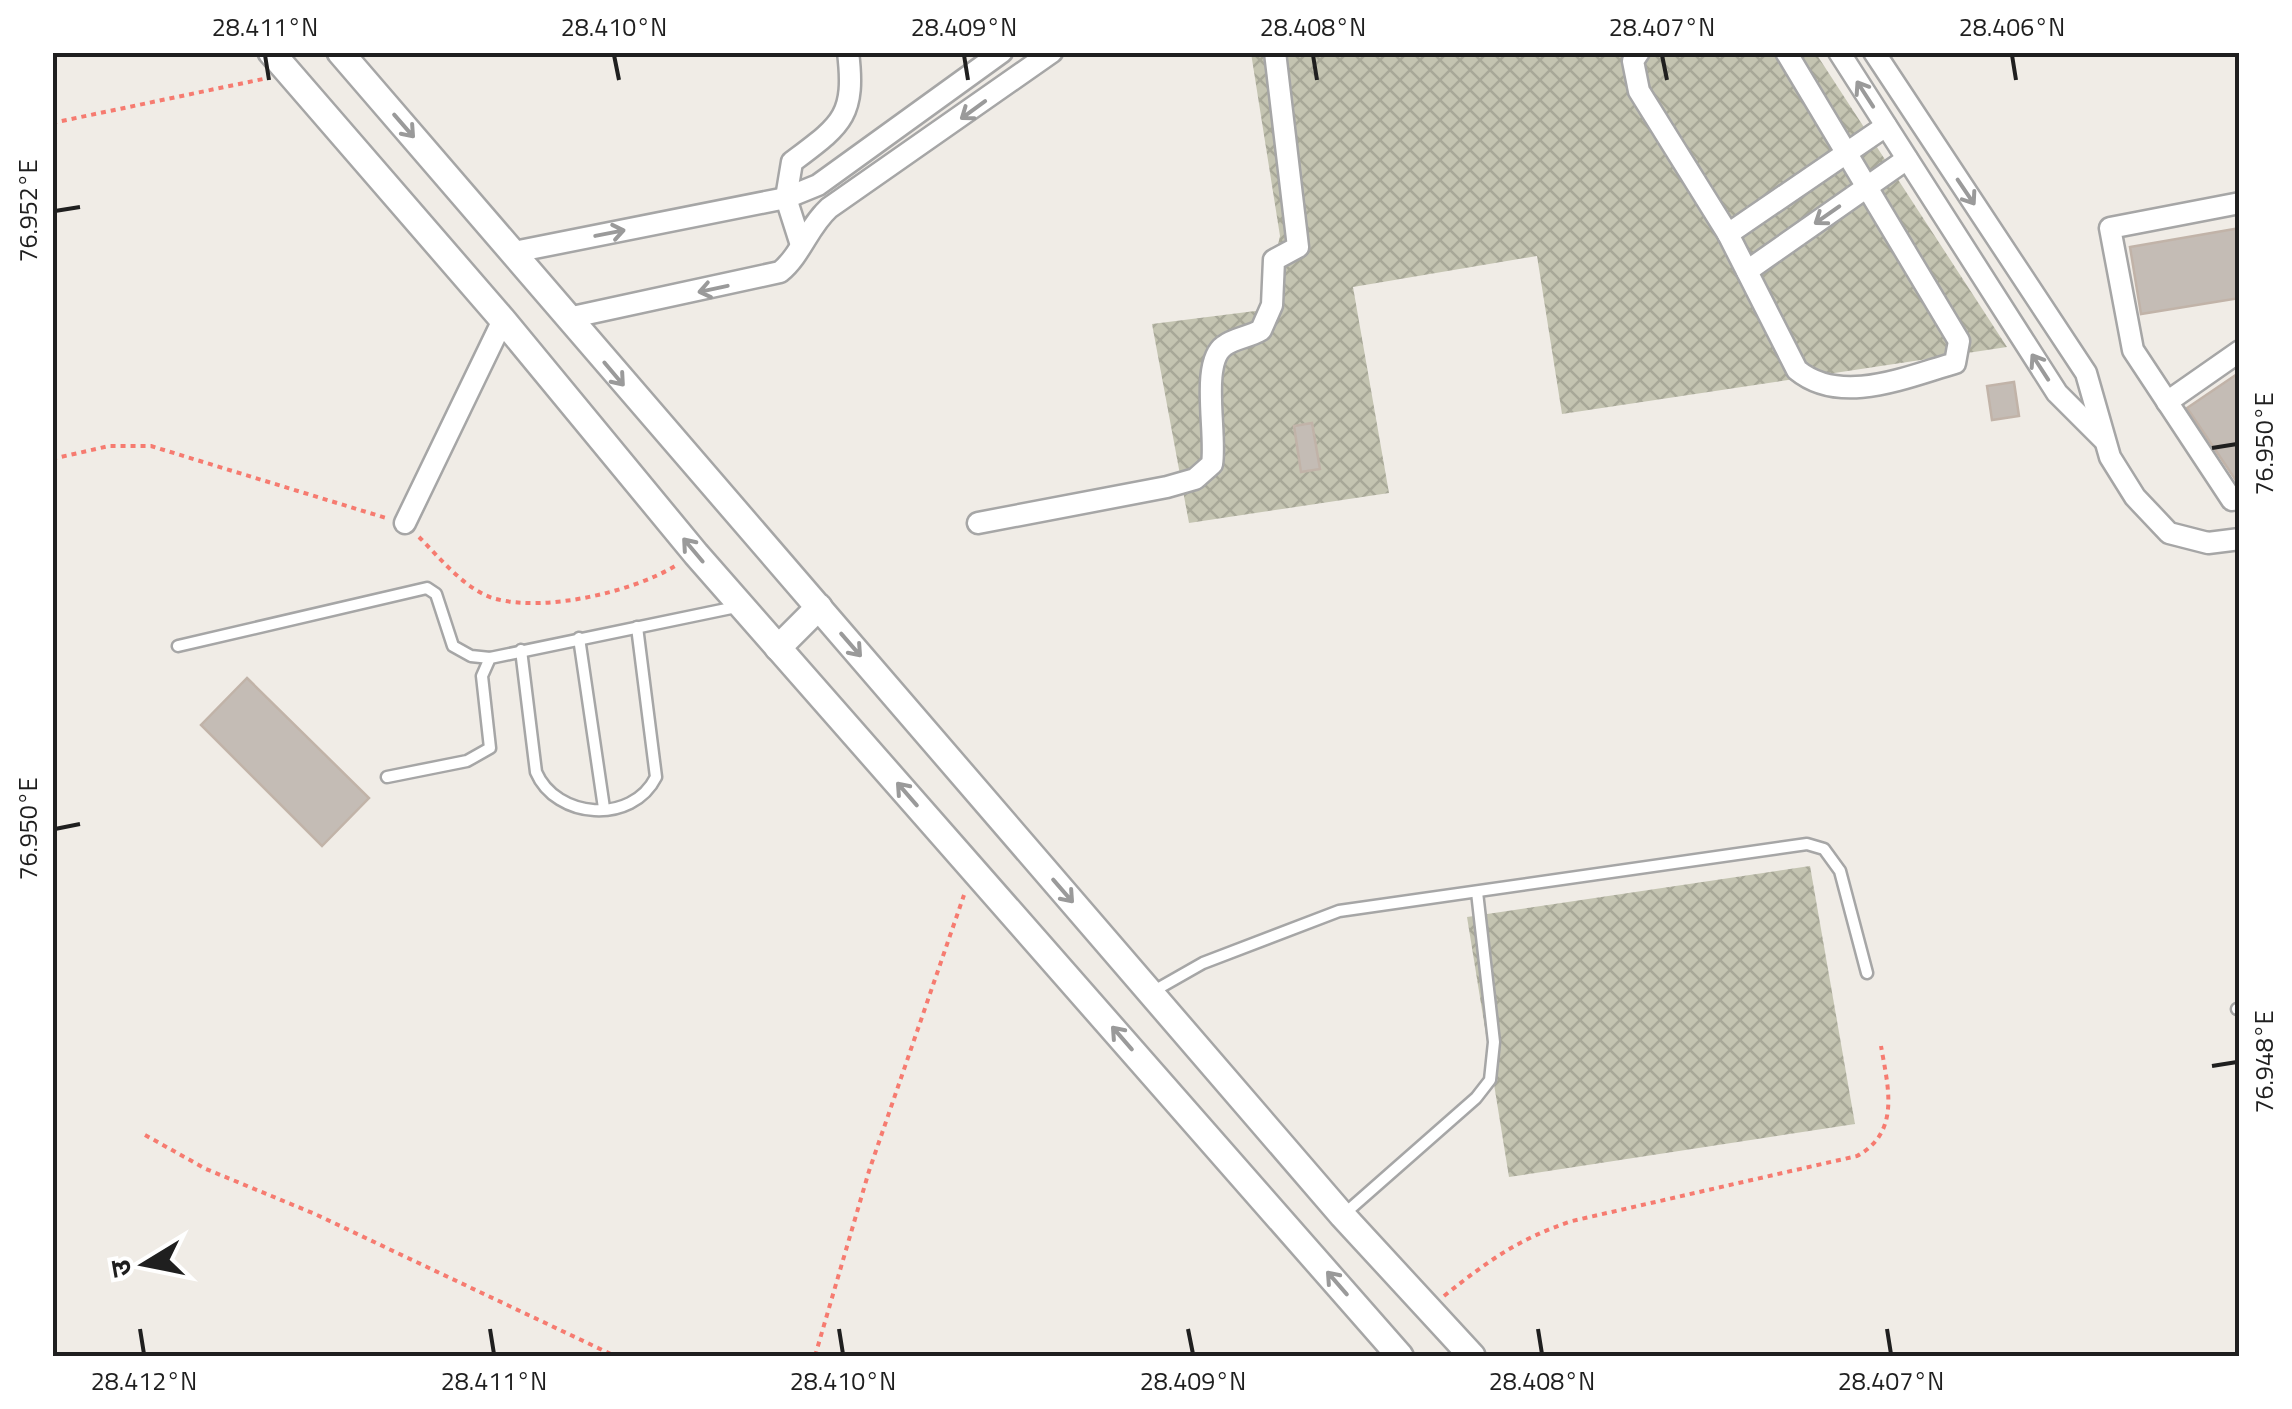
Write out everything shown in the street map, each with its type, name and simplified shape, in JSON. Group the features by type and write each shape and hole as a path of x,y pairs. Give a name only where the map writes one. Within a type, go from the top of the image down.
{"street":[{"path":"271,52 741,606 1400,1356"},
{"path":"340,52 1342,1215 1472,1356"},
{"path":"801,245 786,198 792,162 836,128 848,112 848,52"},
{"path":"514,252 786,198 818,185 1002,52"},
{"path":"568,318 765,278 790,264 814,221 829,208 1052,52"},
{"path":"978,524 1166,487 1195,479 1212,464 1216,441 1210,372 1214,355 1226,344 1261,330 1272,305 1274,260 1298,248 1275,52"},
{"path":"1640,52 1634,61 1640,91 1728,234 1797,370 1812,382 1839,389 1956,363 1958,342 1786,52"},
{"path":"1838,52 2057,393 2104,440"},
{"path":"1874,52 2086,373 2104,440 2135,497 2169,534 2208,543 2240,539"},
{"path":"1728,234 1886,126"},
{"path":"1746,271 1907,159"},
{"path":"2240,203 2110,228 2133,350 2232,500 2240,495"},
{"path":"405,523 502,320"},
{"path":"2167,402 2240,351"},
{"path":"778,648 819,608"}],"lane":[{"path":"178,646 426,588 436,594 453,646 471,656 490,658 741,606"},
{"path":"521,650 536,772 544,790 570,808 604,808 637,800 649,792 656,776 658,762 638,626"},
{"path":"579,638 604,808"},
{"path":"386,777 467,761 490,748 482,676 490,658"},
{"path":"1151,992 1203,963 1339,911 1807,844 1824,848 1840,872 1866,973"},
{"path":"1342,1215 1476,1098 1490,1080 1494,1042 1477,892"}],"path":[{"path":"52,123 289,74"},
{"path":"52,458 110,446 151,446 405,523 458,576 495,599 538,601 605,594 656,578 696,554"},
{"path":"815,1356 868,1170 973,869"},
{"path":"1428,1309 1511,1244 1534,1234 1572,1221 1857,1156 1869,1149 1887,1127 1890,1096 1881,1046"},
{"path":"145,1136 206,1169 331,1221 615,1356"}],"shaded area":[{"path":"1815,52 2007,347 1562,414 1537,256 1353,287 1389,493 1189,523 1152,324 1263,310 1280,236 1251,53"},
{"path":"1810,866 1855,1124 1509,1177 1467,917"}],"building":[{"path":"2240,228 2240,298 2141,314 2130,247"},
{"path":"2240,372 2240,481 2237,482 2187,408"},
{"path":"2014,382 2019,416 1992,420 1987,386"},
{"path":"1312,423 1320,469 1301,472 1294,426"},
{"path":"247,678 369,798 322,846 201,725"}]}
